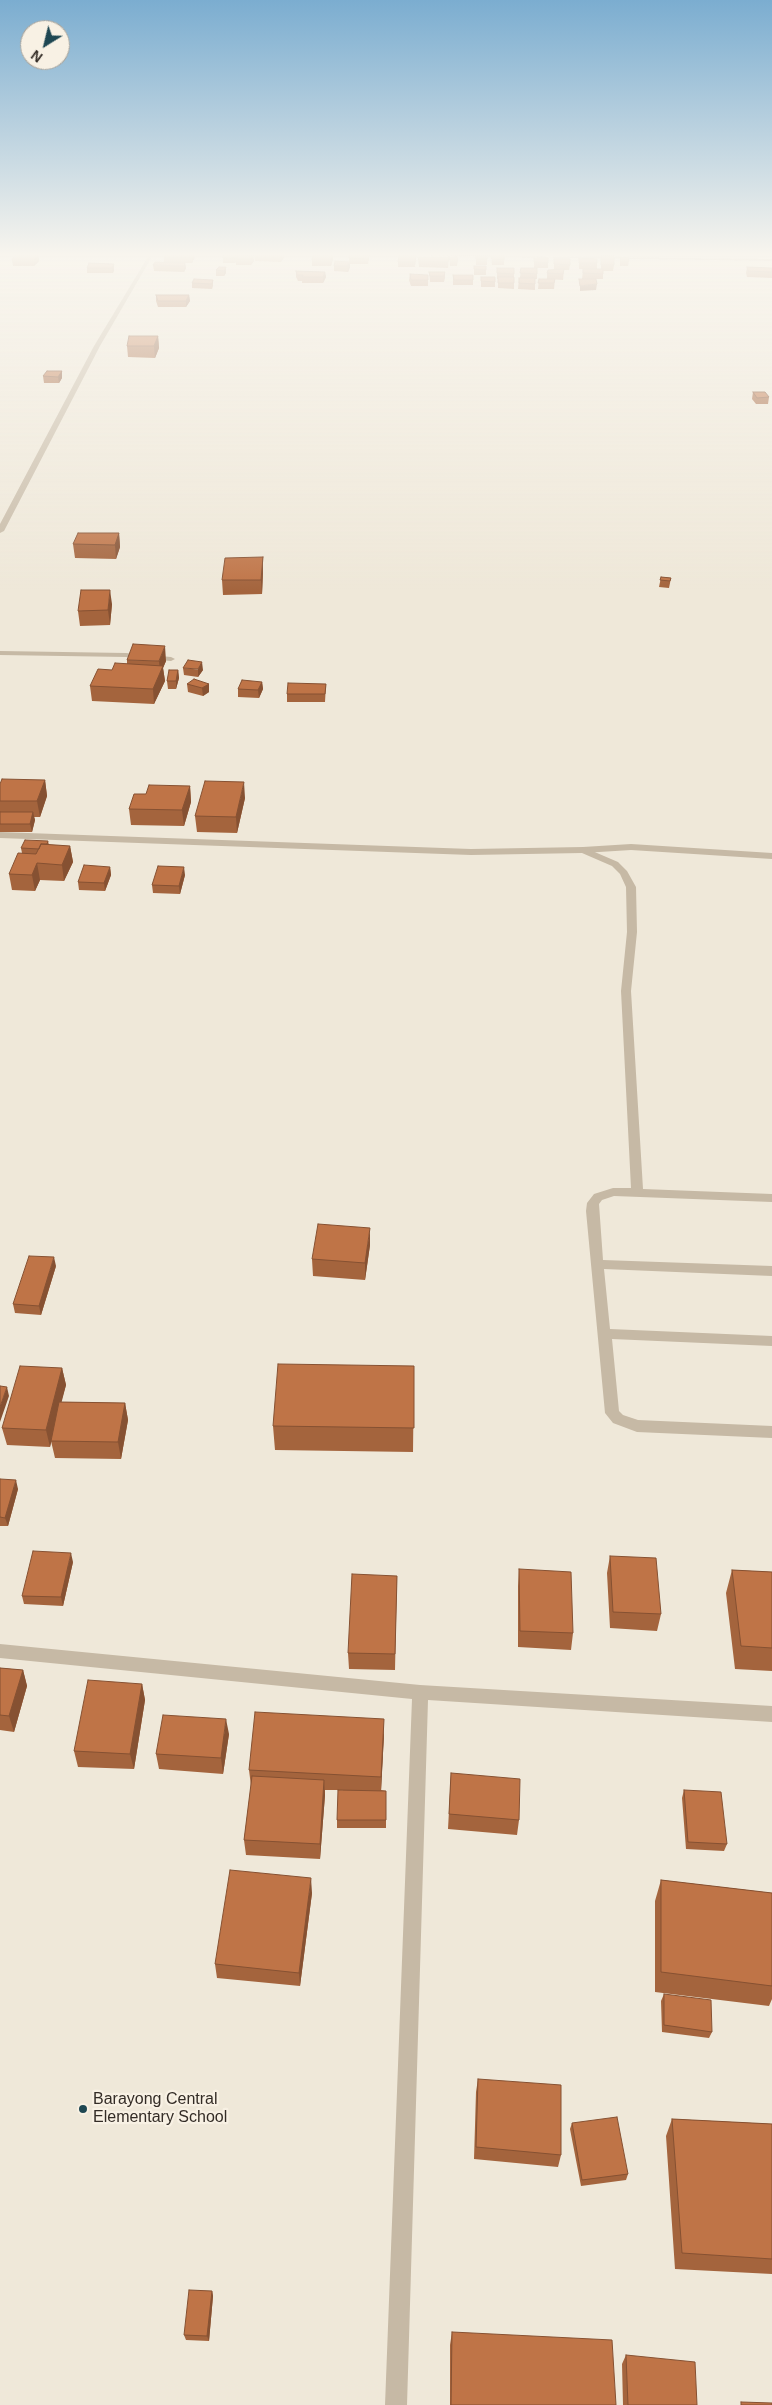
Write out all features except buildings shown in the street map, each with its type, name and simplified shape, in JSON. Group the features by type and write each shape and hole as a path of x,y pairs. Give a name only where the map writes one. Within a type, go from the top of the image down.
{"street":[{"path":"0,531 87,367"},
{"path":"0,653 126,655 172,659"},
{"path":"0,835 472,852 632,847 772,856"},
{"path":"582,850 615,864 624,873 631,887 632,932 626,991 637,1193"},
{"path":"772,1198 613,1192 598,1197 593,1203 603,1334 612,1413 618,1419 638,1426 772,1432"},
{"path":"597,1264 772,1271"},
{"path":"603,1334 772,1341"},
{"path":"0,1651 420,1692 772,1714"},
{"path":"396,2405 420,1692"}],"place":[{"name":"Barayong Central Elementary School","path":"83,2109"}]}
